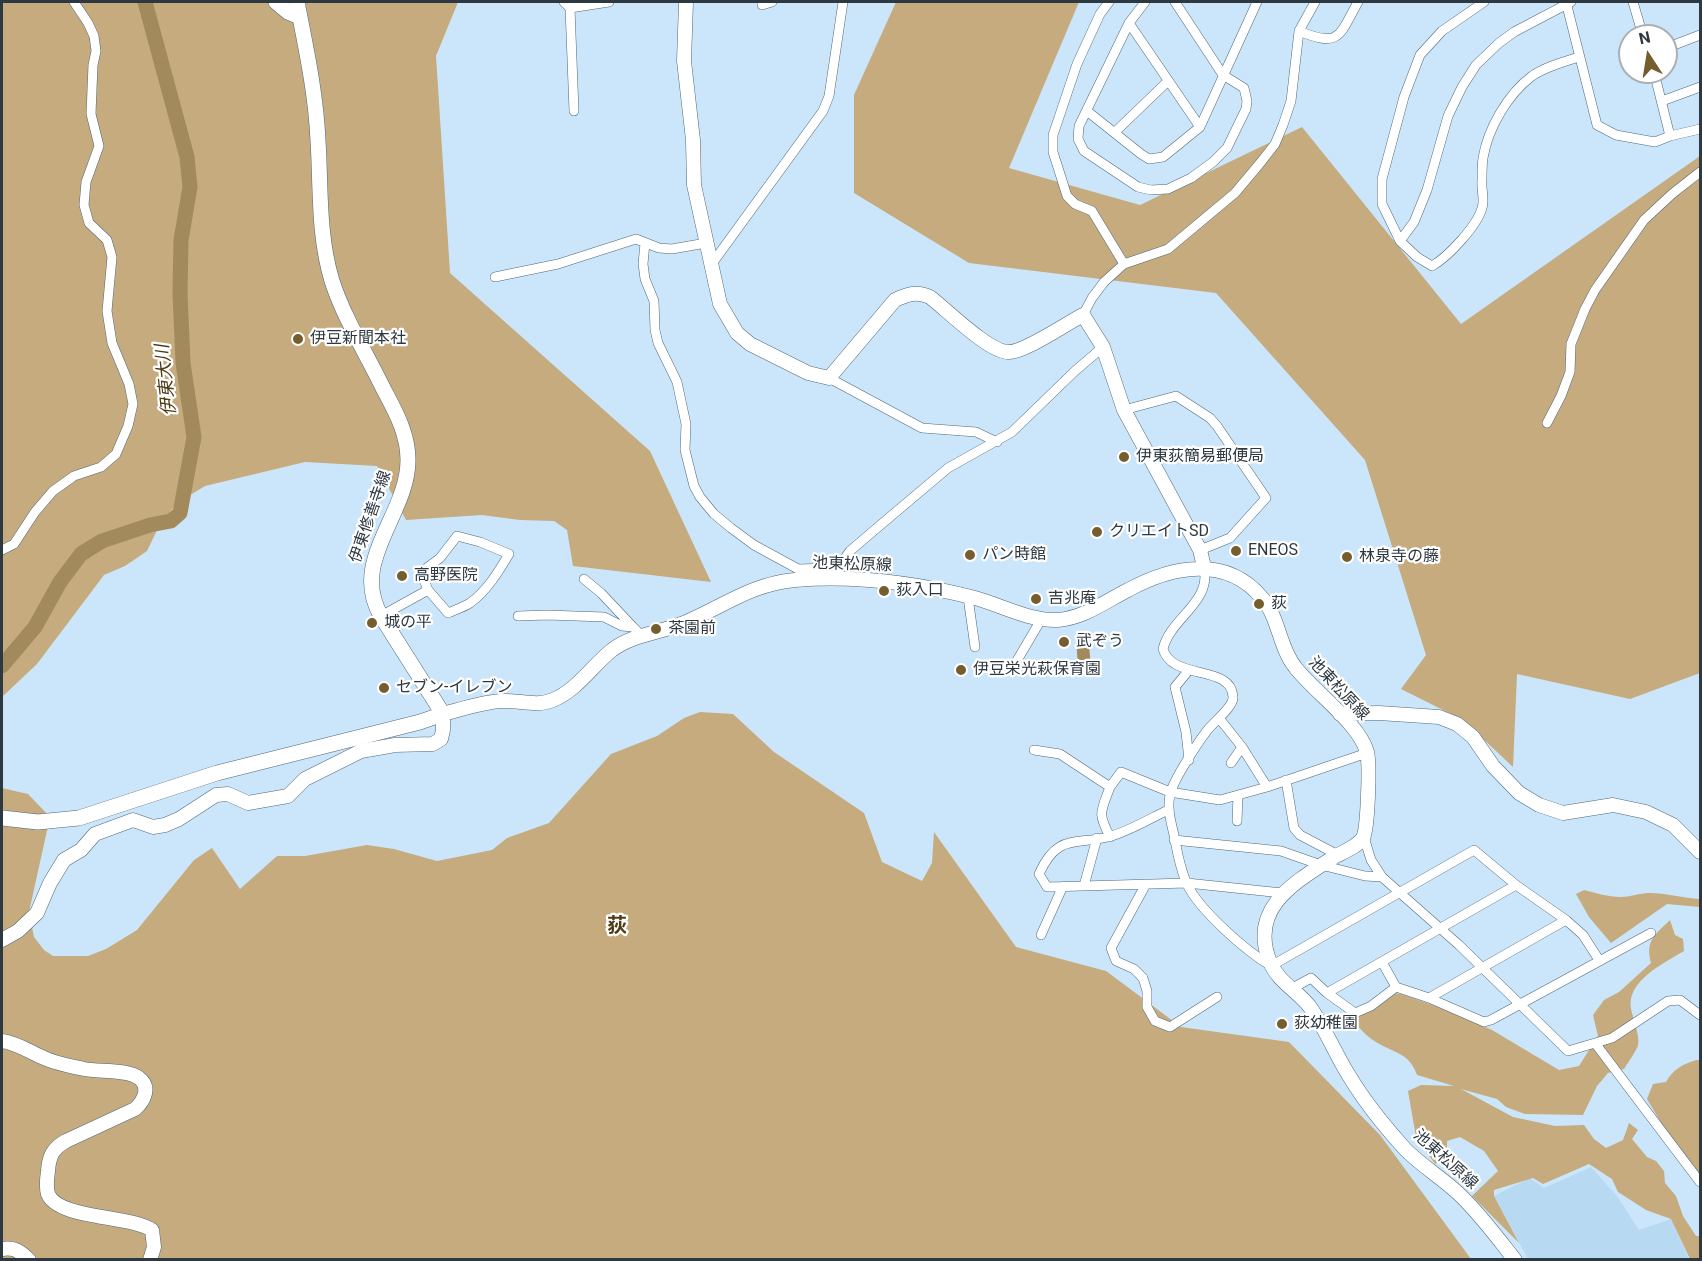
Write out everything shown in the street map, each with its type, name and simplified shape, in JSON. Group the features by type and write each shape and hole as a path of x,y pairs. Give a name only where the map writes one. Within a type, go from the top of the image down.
{"main road":[{"name":"伊東修善寺線","path":"276,2 288,12 298,9 315,95 321,222 330,270 344,310 397,415 404,434 408,460 405,481 371,570 370,588 375,607 443,714"},
{"path":"2,818 38,822 80,818 217,773 420,722 443,714"}],"street":[{"path":"2,550 14,543 35,512 53,491 74,476 101,467 116,454 129,426 133,404 129,384 112,343 106,311 112,257 107,240 89,223 84,205 86,182 99,146 91,114 93,65 96,51 88,23 74,2"},
{"path":"574,111 567,5 602,2"},
{"path":"686,2 684,61 693,140 694,185 720,304 737,333 767,354 808,374 829,378 922,428 976,432 998,442"},
{"path":"762,6 772,2"},
{"path":"711,265 823,111 828,96 843,2"},
{"path":"1109,2 1100,14 1077,64 1053,135 1053,152 1067,196 1075,204 1092,211 1124,264"},
{"path":"1145,2 1129,23 1079,126 1078,139 1083,151 1138,187 1151,190 1168,189 1191,178 1213,162 1227,148 1246,109 1244,88 1223,75 1175,2"},
{"path":"1245,2 1251,11"},
{"path":"1087,111 1149,159 1162,157 1200,127 1257,2"},
{"path":"829,378 895,300 906,294 920,292 930,297 992,348 1009,352 1023,349 1083,315 1104,282 1124,264 1168,249 1235,193 1262,162 1275,144 1291,101 1299,31 1315,2"},
{"path":"1299,31 1321,40 1331,39 1341,33 1358,2"},
{"path":"1484,2 1442,31 1420,56 1404,97 1382,179 1382,204 1400,242 1432,266 1444,259 1469,230 1483,207 1484,156 1491,132 1500,113 1531,77 1579,57"},
{"path":"1400,242 1414,222 1427,190 1448,116 1462,87 1476,66 1499,43 1514,32 1568,2 1579,57 1597,125 1616,135 1655,142 1701,129"},
{"path":"1633,2 1639,24"},
{"path":"1129,23 1167,82 1200,127"},
{"path":"1678,44 1701,35"},
{"path":"1115,132 1167,82"},
{"path":"1657,84 1670,136"},
{"path":"1662,101 1701,87"},
{"path":"1547,423 1570,372 1571,344 1584,309 1595,290 1644,220 1672,194 1701,172"},
{"path":"495,277 558,264 636,239 660,248 672,249 706,243"},
{"path":"645,243 643,264 645,279 655,307 655,330 658,343 677,382 686,424 685,450 694,486 700,497 714,514 754,544 798,569 831,568 837,578"},
{"path":"1083,315 1103,347 1124,410 1200,550 1205,584 1197,602 1170,631 1163,649 1168,660 1189,670 1214,676 1229,686 1233,694 1232,702 1207,730 1170,792 1168,810 1174,840 1187,883 1195,897 1233,937 1271,966"},
{"path":"837,578 837,568 850,551 948,468 998,442 1021,424 1103,347"},
{"path":"1124,410 1176,396 1210,418 1266,498 1230,538 1200,550"},
{"path":"457,536 480,542 509,554 482,592 469,604 448,613 428,590 422,575 440,558 457,536"},
{"name":"池東松原線","path":"443,714 500,701 542,703 552,701 570,690 611,651 637,632 657,633 684,623 750,589 770,583 837,578 880,580 968,597 1042,618 1061,620 1087,612 1133,587 1167,573 1204,567 1233,576 1251,586 1263,598 1275,620 1292,663 1356,732 1367,753"},
{"path":"584,579 602,593 637,632"},
{"path":"381,616 428,590"},
{"path":"968,597 975,647"},
{"path":"518,616 604,617 637,632"},
{"path":"1015,664 1042,618"},
{"path":"1189,670 1175,687 1186,732 1189,760"},
{"path":"1340,714 1379,713 1439,717 1457,724 1473,736 1493,766 1519,793 1539,805 1563,813 1613,805 1646,812 1673,825 1701,852"},
{"path":"2,940 18,931 37,913 50,883 64,860 81,850 95,834 133,820 153,827 165,825 179,819 216,795 228,794 248,804 288,796 305,779 361,751 395,745 433,744 441,739 443,714"},
{"path":"1219,718 1242,747 1267,787"},
{"path":"1231,763 1242,747"},
{"path":"1034,750 1060,754 1110,787"},
{"path":"1110,837 1101,819 1101,813 1110,787 1121,772 1170,792 1220,801 1367,753 1367,822 1364,837 1371,860 1382,877 1522,1004 1568,1051 1612,1038 1668,1001 1680,1000 1701,1015"},
{"path":"1286,780 1294,828 1300,835 1338,855"},
{"path":"1237,821 1238,796"},
{"path":"1168,810 1110,837 1065,842 1045,861 1039,874 1047,887 1187,883 1282,893"},
{"path":"1271,966 1264,933 1270,910 1282,893 1364,837"},
{"path":"1084,886 1097,838"},
{"path":"1174,840 1281,851 1321,866 1365,876 1382,877"},
{"path":"1271,966 1474,850 1516,885 1566,920 1583,935 1599,960"},
{"path":"1146,884 1111,948 1116,961 1134,969 1143,978 1147,991 1147,1007 1155,1021 1170,1027 1217,997"},
{"path":"1327,993 1516,885"},
{"path":"1041,935 1063,886"},
{"path":"1428,998 1566,920"},
{"path":"1382,962 1396,987 1484,1022 1522,1004 1651,933"},
{"name":"池東松原線","path":"1271,966 1310,1007 1352,1080 1369,1105 1407,1151 1457,1192 1476,1211 1515,1260"},
{"path":"1291,988 1311,978 1355,1013 1376,1003 1396,987"},
{"path":"2,1041 70,1066 92,1071 129,1073 142,1081 145,1095 142,1103 135,1109 66,1141 51,1153 47,1185 48,1195 59,1206 135,1222 152,1230 154,1247 150,1260"},
{"path":"1595,1043 1701,1182"},
{"path":"2,1249 19,1250 30,1260"}],"shaded area":[{"path":"2,2 458,2 436,56 450,273 650,451 711,582 573,566 567,530 554,521 520,520 482,515 406,520 377,466 305,462 205,486 177,503 159,526 147,551 125,566 104,575 37,664 2,697"},
{"path":"896,2 1079,2 1009,168 1140,205 1302,127 1461,324 1700,156 1700,673 1630,699 1517,674 1513,767 1463,720 1401,689 1426,655 1365,460 1216,293 969,263 854,193 854,95"},
{"path":"1088,636 1091,666 1078,667 1076,637"},
{"path":"700,712 733,714 774,752 864,813 882,862 922,881 932,863 934,832 1016,947 1106,971 1181,1027 1289,1042 1380,1135 1471,1259 2,1260 2,788 28,794 50,817 29,912 34,937 44,950 53,956 88,956 106,949 137,930 194,860 212,848 240,889 277,856 305,856 367,845 394,849 437,861 492,850 507,838 549,823 611,754 657,736 684,718"},
{"path":"1584,890 1616,897 1649,893 1700,899 1700,907 1667,904 1611,943 1589,917 1576,894"},
{"path":"1670,920 1675,935 1683,939 1684,951 1648,974 1634,990 1631,1009 1638,1037 1637,1047 1624,1069 1608,1073 1597,1086 1583,1115 1525,1114 1506,1107 1497,1099 1461,1089 1513,1117 1555,1126 1584,1125 1594,1139 1606,1148 1623,1140 1629,1123 1638,1130 1632,1139 1647,1157 1656,1161 1664,1171 1665,1183 1676,1196 1683,1216 1696,1236 1700,1236 1700,1259 1690,1259 1671,1219 1646,1210 1618,1192 1612,1179 1589,1164 1543,1184 1533,1178 1494,1190 1494,1196 1519,1243 1472,1196 1498,1171 1484,1151 1460,1137 1447,1141 1447,1158 1435,1164 1416,1137 1408,1091 1421,1085 1454,1086 1417,1075 1409,1061 1399,1053 1370,1038 1352,1020 1393,993 1401,994 1447,1010 1492,1030 1559,1070 1579,1066 1598,1036 1593,1015 1604,1000 1619,992 1651,963 1650,943"},
{"path":"1700,1060 1700,1175 1663,1126 1647,1099 1653,1084 1666,1082 1679,1068"},
{"path":"1591,1167 1617,1196 1639,1230 1671,1219 1689,1259 1528,1259 1494,1196 1530,1178 1544,1188"}],"waterway":[{"name":"伊東大川","path":"2,666 35,627 60,582 81,554 102,541 150,525 171,521 180,513 194,437 183,363 180,293 181,240 190,187 187,157 145,2"}],"place":[{"name":"伊豆新聞本社","path":"298,339"},
{"name":"伊東荻簡易郵便局","path":"1124,457"},
{"name":"クリエイトSD","path":"1097,532"},
{"name":"ENEOS","path":"1236,551"},
{"name":"パン時館","path":"970,555"},
{"name":"林泉寺の藤","path":"1347,557"},
{"name":"高野医院","path":"402,576"},
{"name":"荻入口","path":"884,591"},
{"name":"吉兆庵","path":"1036,599"},
{"name":"荻","path":"1259,604"},
{"name":"城の平","path":"372,623"},
{"name":"茶園前","path":"656,629"},
{"name":"武ぞう","path":"1064,642"},
{"name":"伊豆栄光萩保育園","path":"961,670"},
{"name":"セブン-イレブン","path":"384,688"},
{"name":"荻幼稚園","path":"1282,1024"}],"district":[{"name":"荻","path":"617,927"}]}
